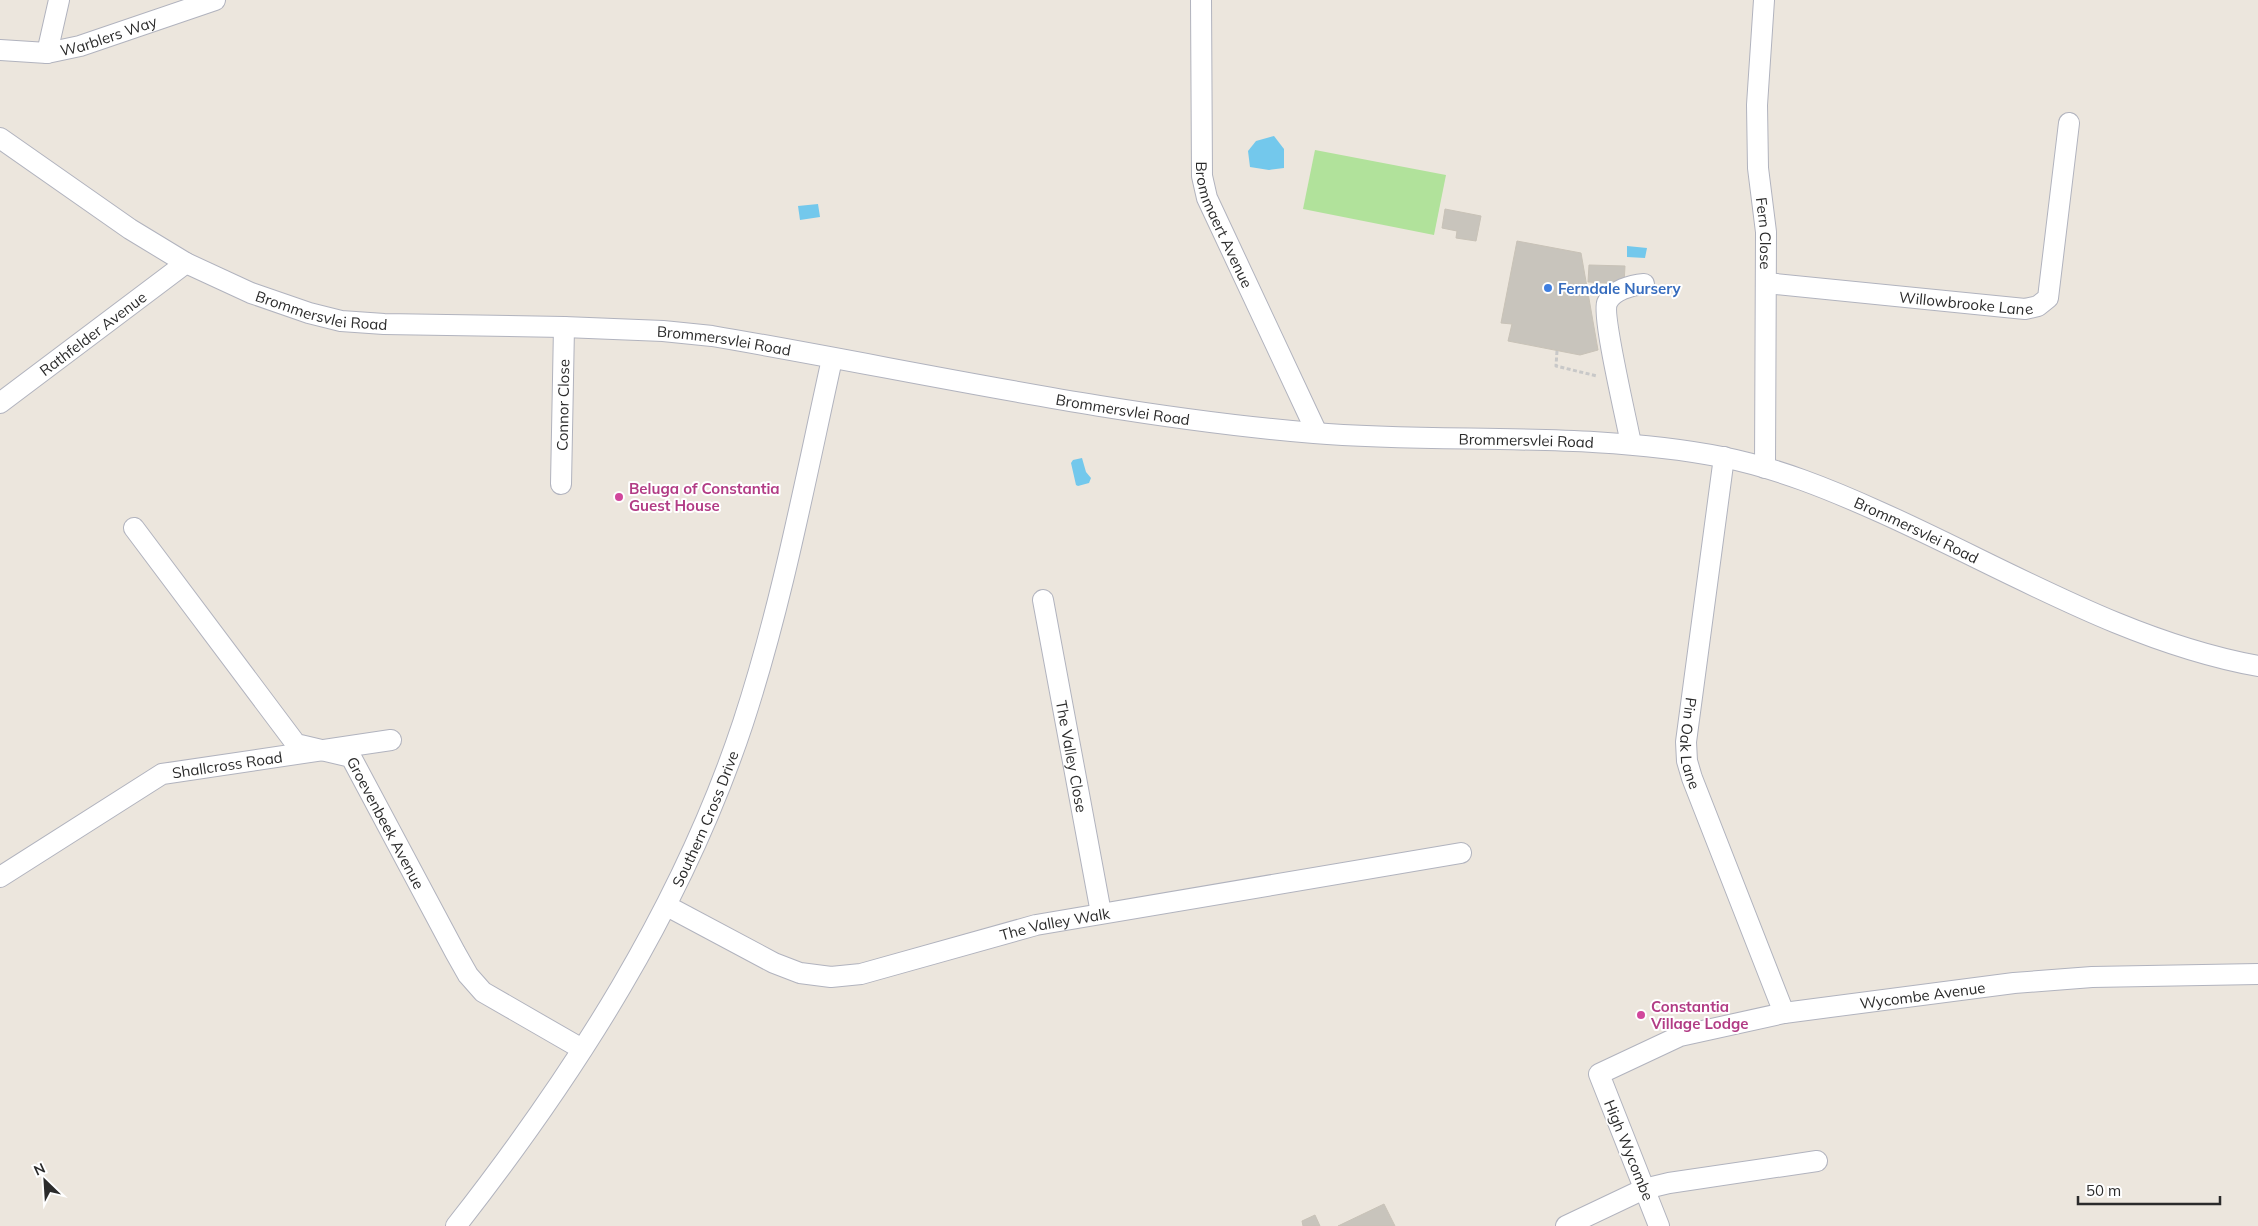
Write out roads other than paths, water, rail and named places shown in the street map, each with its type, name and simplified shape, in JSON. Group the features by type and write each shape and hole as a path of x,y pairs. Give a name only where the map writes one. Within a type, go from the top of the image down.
{"street":[{"path":"47,53 59,0"},
{"name":"Warblers Way","path":"0,50 47,53 80,46 214,0"},
{"name":"Brommaert Avenue","path":"1201,0 1202,176 1208,198 1317,433"},
{"name":"Fern Close","path":"1764,0 1757,105 1758,168 1766,232 1765,468"},
{"name":"Willowbrooke Lane","path":"1766,283 2025,309 2038,306 2048,298 2069,122"},
{"name":"Brommersvlei Road","path":"0,138 130,229 186,262 251,293 309,313 341,321 384,324 664,331 712,336 1098,407 1209,423 1317,433 1631,444 1724,457 1820,486 2112,621 2176,646 2224,660 2258,666"},
{"name":"Rathfelder Avenue","path":"0,403 186,262"},
{"path":"1631,444 1606,305 1608,300 1624,288 1644,284"},
{"name":"Connor Close","path":"561,484 564,327"},
{"name":"Southern Cross Drive","path":"456,1226 549,1100 582,1049 667,906 706,821 742,723 775,612 832,359"},
{"name":"Pin Oak Lane","path":"1724,457 1686,742 1687,761 1784,1013"},
{"name":"Groevenbeek Avenue","path":"134,528 296,744 350,757 455,952 468,974 478,986 490,996 582,1049"},
{"name":"The Valley Close","path":"1043,600 1101,913"},
{"name":"Shallcross Road","path":"0,877 162,774 392,740"},
{"name":"The Valley Walk","path":"667,906 774,963 800,973 831,977 861,974 1036,925 1461,853"},
{"name":"Wycombe Avenue","path":"1599,1074 1680,1036 1784,1013 2014,982 2092,977 2258,974"},
{"name":"High Wycombe","path":"1599,1074 1660,1226"},
{"path":"1566,1226 1644,1189 1669,1183 1817,1161"}],"water":[{"path":"1274,136 1284,149 1284,168 1269,170 1250,167 1248,151 1256,141"},
{"path":"818,204 820,217 800,220 798,206"},
{"path":"1627,246 1647,248 1645,258 1627,257"},
{"path":"1082,458 1086,472 1091,478 1089,483 1078,486 1076,485 1071,463 1073,460"}],"place":[{"name":"Ferndale Nursery","path":"1548,288"},
{"name":"Beluga of Constantia Guest House","path":"619,497"},
{"name":"Constantia Village Lodge","path":"1641,1015"}]}
